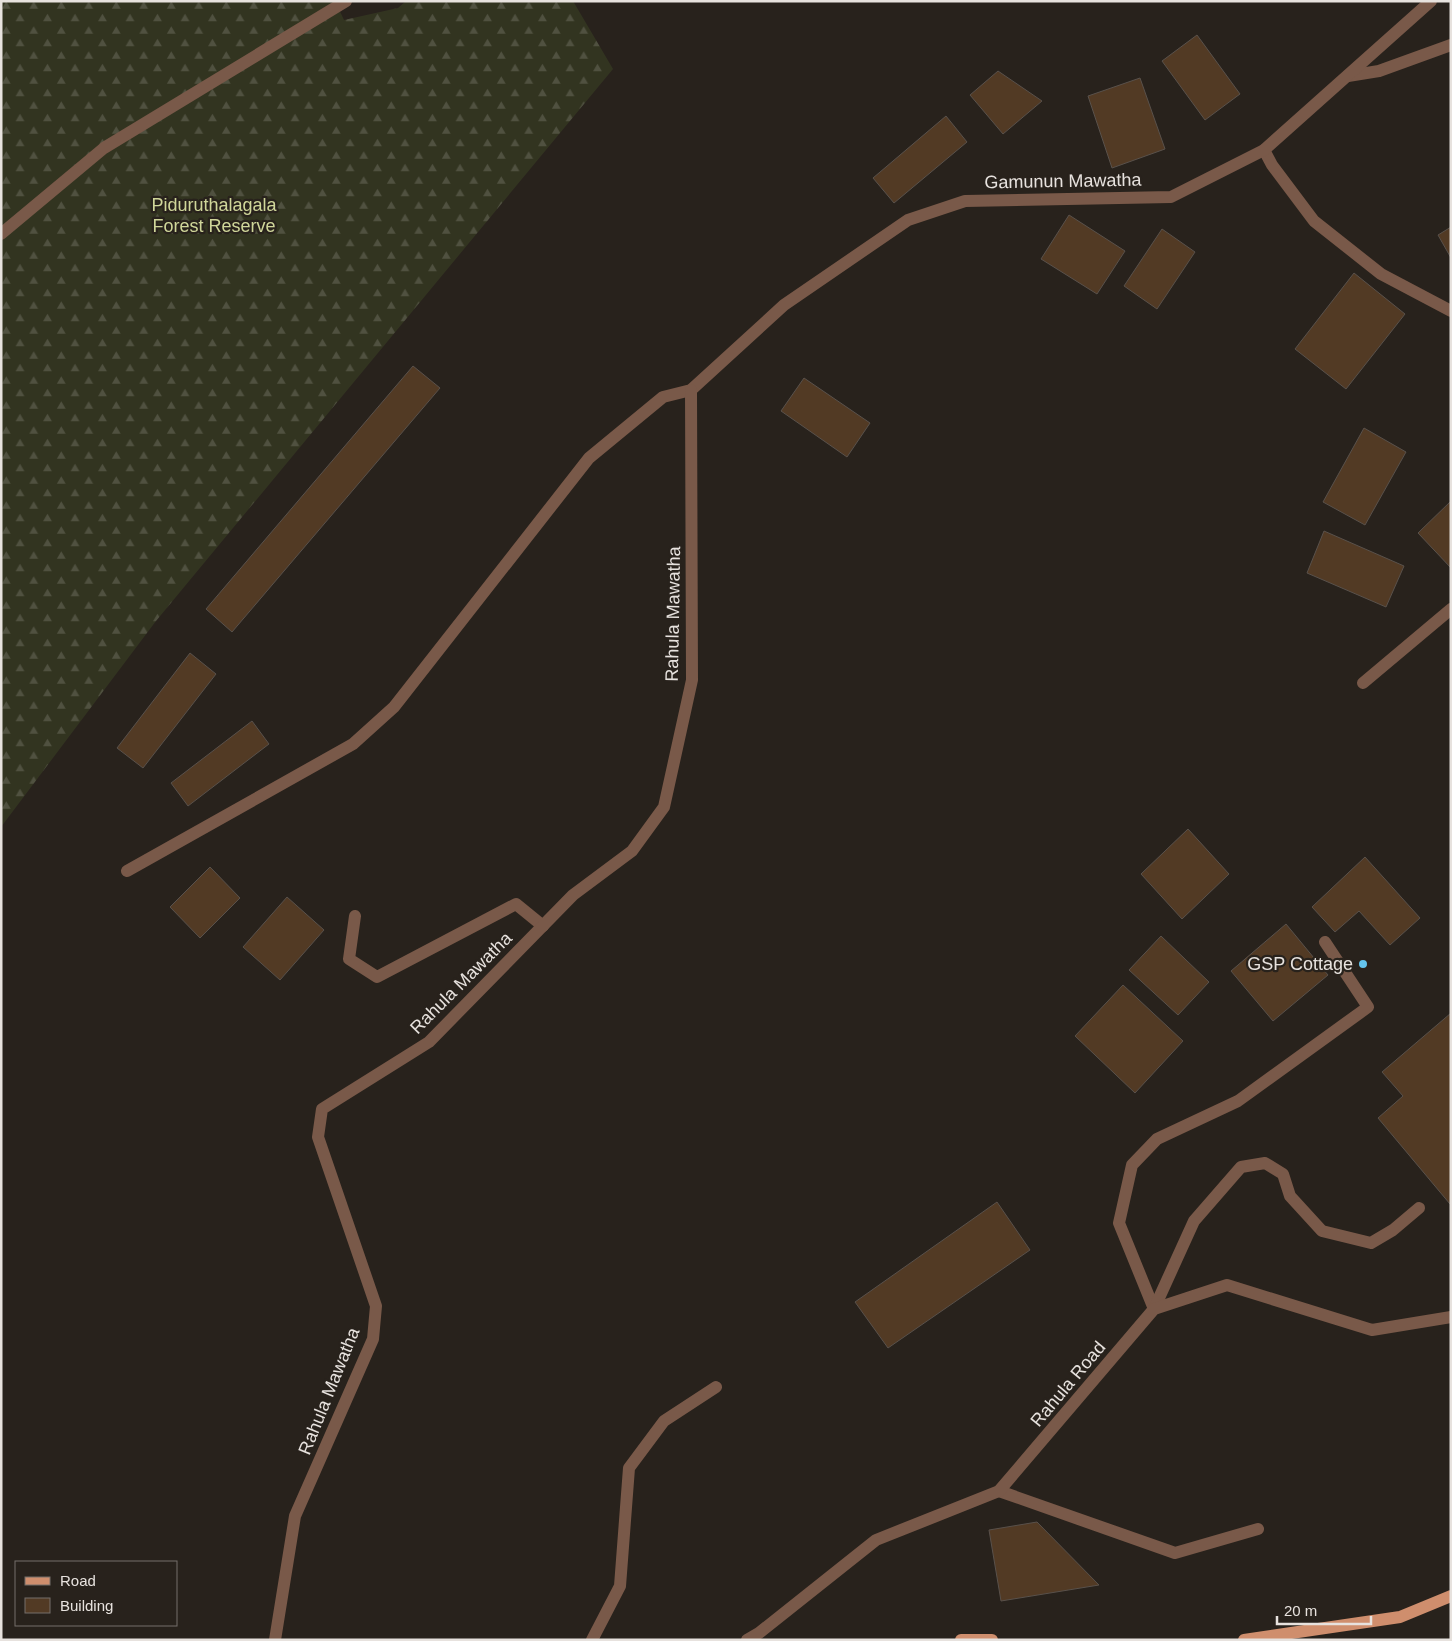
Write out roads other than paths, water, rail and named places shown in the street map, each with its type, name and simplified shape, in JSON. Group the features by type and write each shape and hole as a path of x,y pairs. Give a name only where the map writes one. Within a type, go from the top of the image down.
{"main road":[{"path":"1244,1640 1400,1617 1451,1596"},
{"path":"961,1640 992,1640"}],"street":[{"path":"1,234 104,148 346,1"},
{"name":"Gamunun Mawatha","path":"691,390 784,305 908,220 965,200 1171,197 1264,150 1431,1"},
{"path":"1348,76 1379,71 1451,44"},
{"path":"1264,150 1272,165 1314,221 1381,274 1451,311"},
{"path":"127,871 353,744 394,707 589,458 663,397 691,390"},
{"name":"Rahula Mawatha","path":"275,1640 295,1516 373,1339 376,1306 318,1137 322,1109 429,1042 573,895 632,851 664,807 692,680 691,390"},
{"path":"1363,683 1451,608"},
{"path":"355,916 349,959 377,977 516,904 543,926"},
{"path":"1324,942 1368,1007 1238,1101 1157,1139 1132,1166 1119,1222 1154,1309 1227,1285 1372,1330 1451,1317"},
{"name":"Rahula Road","path":"747,1640 759,1633 876,1540 999,1491 1154,1309 1194,1221 1241,1167 1265,1163 1283,1174 1290,1196 1322,1231 1371,1243 1393,1230 1419,1208"},
{"path":"592,1640 620,1586 629,1468 664,1421 716,1387"},
{"path":"999,1491 1175,1553 1258,1529"}],"place":[{"name":"GSP Cottage","path":"1363,964"}],"park label":[{"name":"Piduruthalagala Forest Reserve","path":"214,215"}]}
